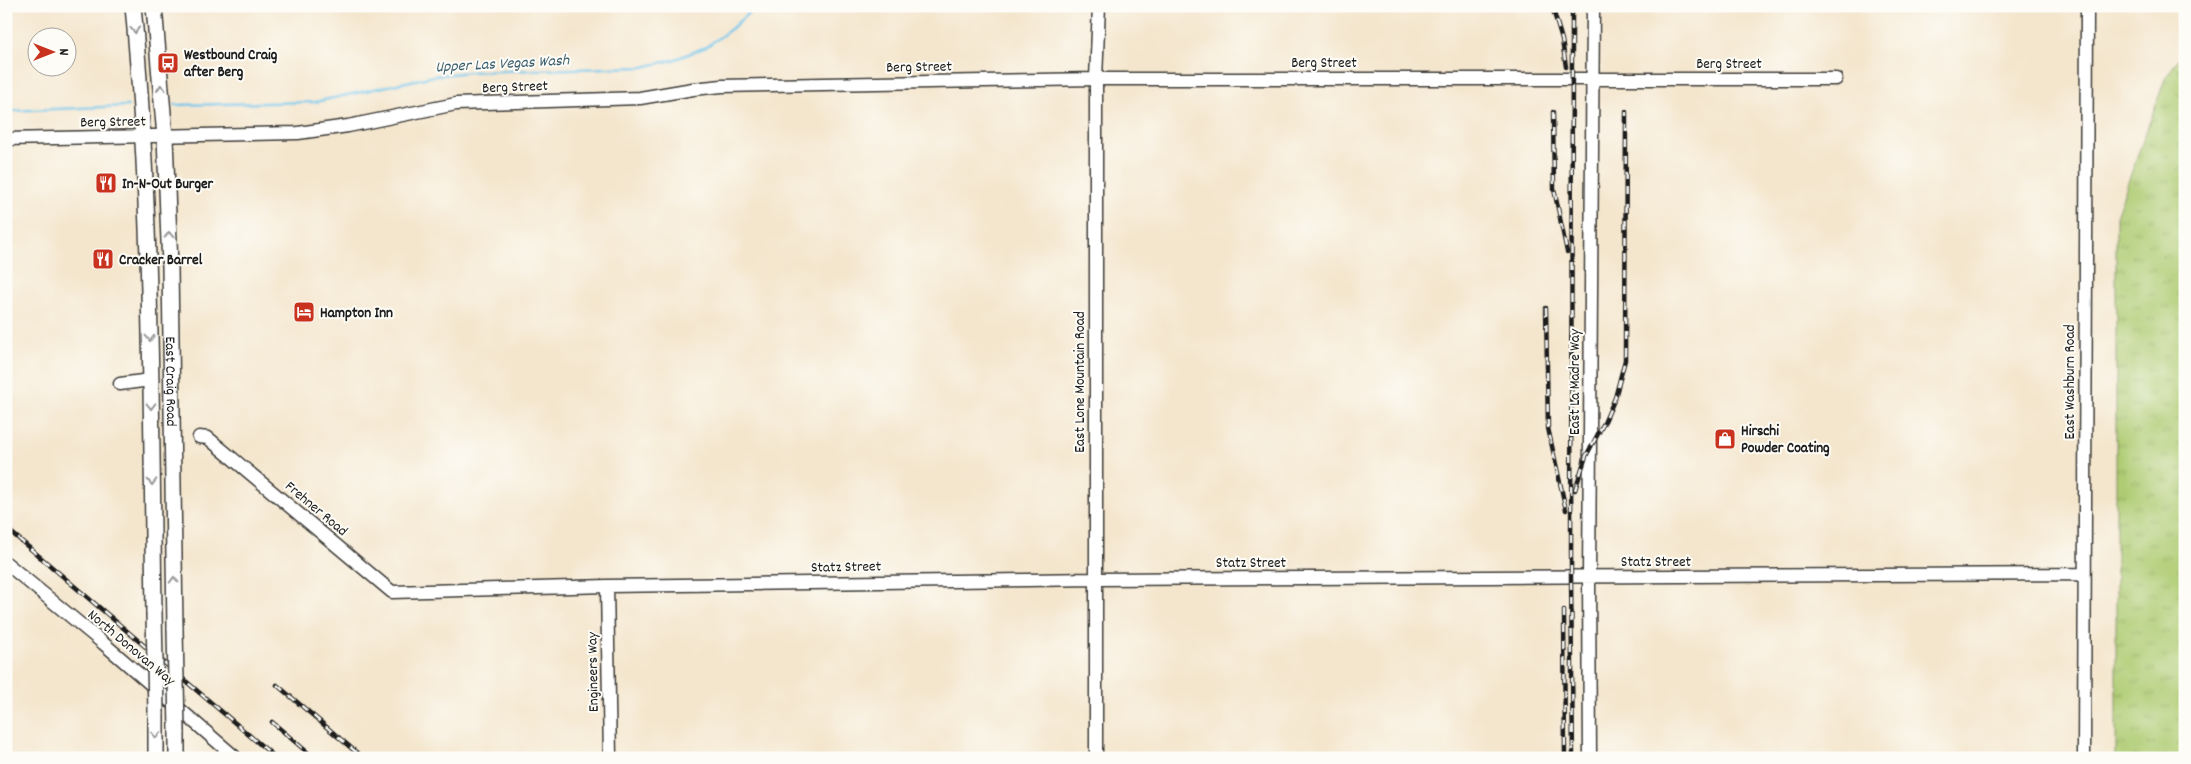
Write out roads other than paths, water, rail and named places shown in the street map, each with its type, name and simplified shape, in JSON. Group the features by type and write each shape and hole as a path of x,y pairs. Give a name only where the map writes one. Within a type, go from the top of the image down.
{"main road":[{"name":"East Craig Road","path":"133,6 144,137 156,758"},
{"name":"East Craig Road","path":"154,6 165,136 170,267 177,758"}],"street":[{"name":"East Lone Mountain Road","path":"1096,758 1096,79 1099,6"},
{"name":"East La Madre Way","path":"1590,758 1589,578 1593,6"},
{"name":"East Washburn Road","path":"2084,758 2087,6"},
{"name":"Berg Street","path":"6,139 310,132 450,105 640,98 707,87 1096,79 1836,79"},
{"path":"120,384 150,380"},
{"name":"Frehner Road","path":"199,437 208,438 392,592 418,590"},
{"name":"North Donovan Way","path":"6,563 236,758"},
{"name":"Statz Street","path":"418,590 1095,579 2084,574"},
{"name":"Engineers Way","path":"608,586 610,758"}],"waterway":[{"name":"Upper Las Vegas Wash","path":"175,105 315,102 434,76 469,72 643,67 673,60 706,47 731,29 756,6"},
{"name":"Upper Las Vegas Wash","path":"6,111 128,106"}],"railway":[{"path":"1552,6 1562,40 1566,67"},
{"path":"1572,6 1571,578 1573,758"},
{"path":"1553,112 1554,189 1567,252"},
{"path":"1575,490 1586,456 1615,398 1625,360 1626,112"},
{"path":"1546,308 1548,428 1566,510"},
{"path":"6,528 276,758"},
{"path":"1564,610 1565,758"},
{"path":"277,685 363,758"},
{"path":"272,722 314,758"}],"place":[{"name":"Westbound Craig after Berg","path":"168,63"},
{"name":"In-N-Out Burger","path":"106,183"},
{"name":"Cracker Barrel","path":"103,259"},
{"name":"Hampton Inn","path":"304,312"},
{"name":"Hirschi Powder Coating","path":"1725,439"}]}
